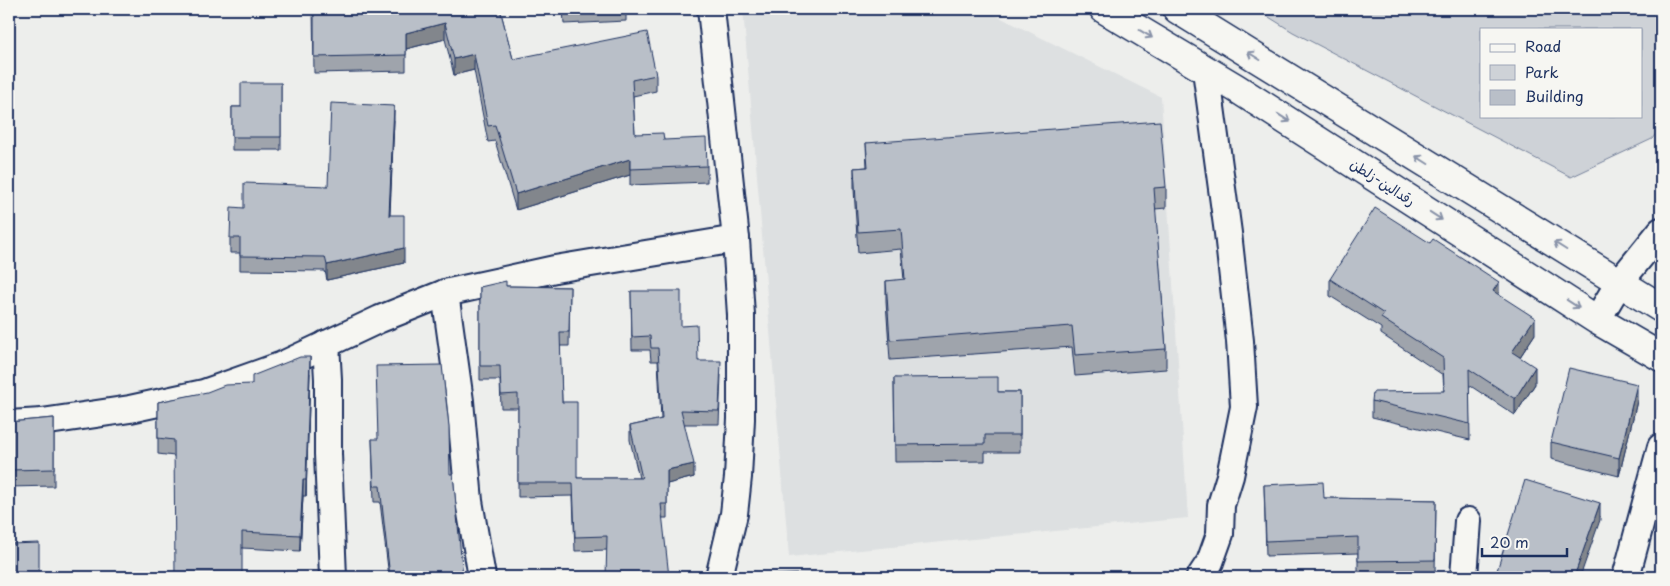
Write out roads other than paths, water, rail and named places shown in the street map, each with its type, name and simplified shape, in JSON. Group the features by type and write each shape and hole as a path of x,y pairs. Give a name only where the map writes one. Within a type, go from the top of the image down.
{"main road":[{"name":"رقدالين-زلطن","path":"1104,9 1206,70 1598,320 1661,357"},
{"path":"1177,9 1661,308"}],"street":[{"path":"711,9 736,239 741,315 739,468 734,514 719,577"},
{"path":"1200,577 1210,562 1220,534 1221,504 1230,476 1244,407 1240,341 1228,233 1206,70"},
{"path":"1598,320 1620,283 1661,231"},
{"path":"9,424 42,422 130,409 204,393 280,366 380,319 445,293 555,269 736,239"},
{"path":"445,293 460,401 469,501 482,577"},
{"path":"326,344 333,577"},
{"path":"1626,577 1661,447"},
{"path":"1464,577 1468,521"}]}
